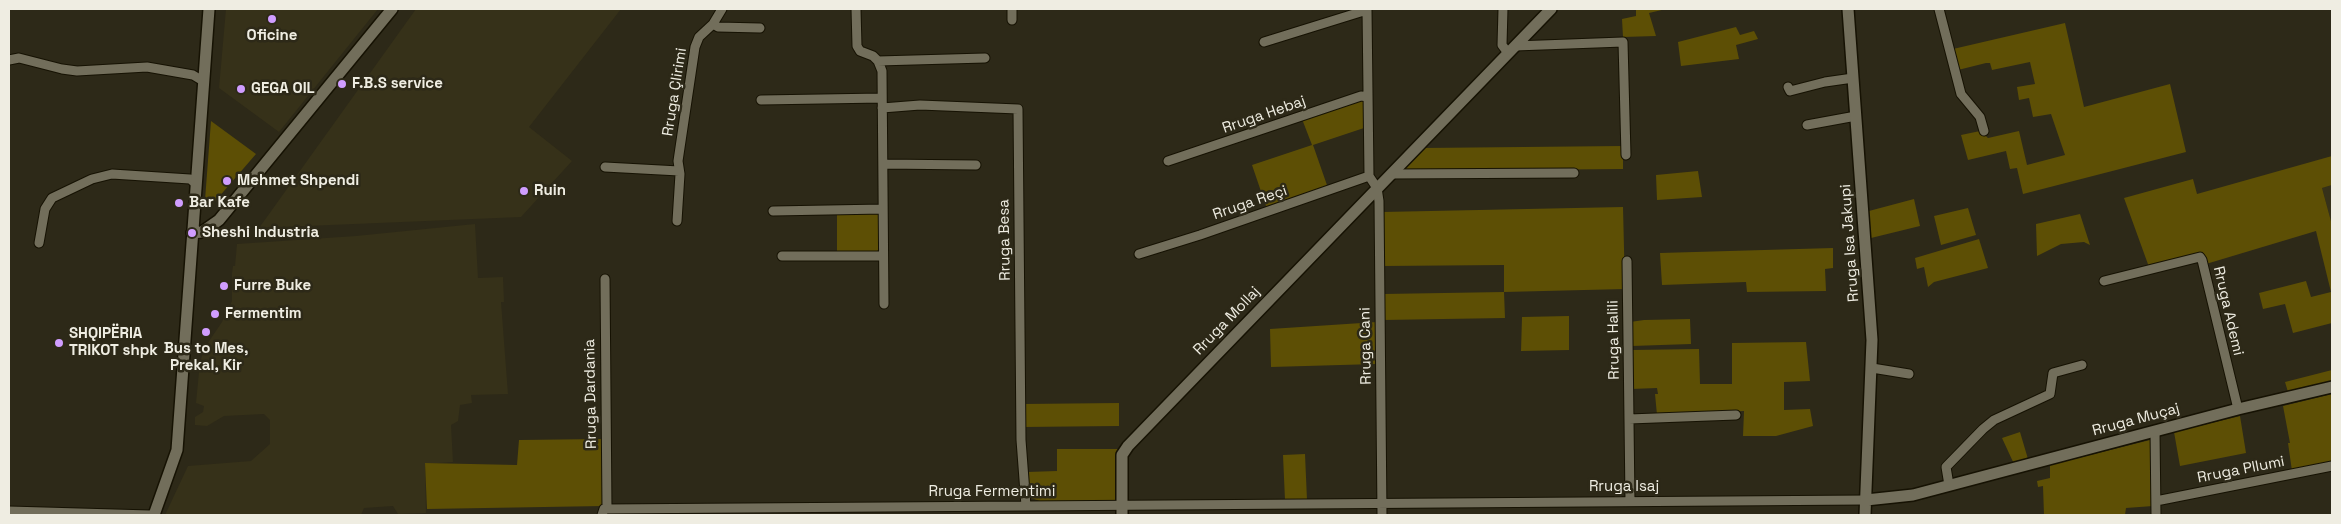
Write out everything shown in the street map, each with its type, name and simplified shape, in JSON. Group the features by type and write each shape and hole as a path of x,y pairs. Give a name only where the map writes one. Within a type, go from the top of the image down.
{"street":[{"path":"9,511 90,515 152,515 176,450 195,184 210,9"},
{"path":"192,233 202,232 218,220 392,9"},
{"name":"Rruga Çlirimi","path":"677,220 683,117 695,47 699,37 713,24 722,9"},
{"path":"856,9 857,46 860,51 878,60 882,70 884,304"},
{"path":"1012,9 1012,20"},
{"path":"1264,42 1367,9 1369,176 1377,188"},
{"path":"1503,9 1502,45 1511,50 1623,42 1626,155"},
{"name":"Rruga Mollaj","path":"1122,510 1122,455 1128,446 1551,9"},
{"name":"Rruga Isa Jakupi","path":"1848,9 1870,309 1872,368 1865,515"},
{"path":"1939,9 1962,94 1980,117 1984,131"},
{"path":"713,24 718,27 760,28"},
{"path":"9,60 19,58 62,70 77,71 148,67 193,75 203,81"},
{"path":"878,60 985,58"},
{"path":"1788,87 1790,91 1825,82 1853,78"},
{"name":"Rruga Hebaj","path":"1168,161 1360,96 1368,97"},
{"path":"761,100 882,103"},
{"name":"Rruga Besa","path":"882,103 1018,109 1020,440 1026,506"},
{"path":"1806,125 1856,116"},
{"path":"883,164 976,165"},
{"path":"605,167 679,171"},
{"path":"1391,174 1574,173"},
{"path":"39,243 45,209 52,198 92,179 112,174 190,179 195,184"},
{"name":"Rruga Reçi","path":"1139,254 1230,225 1369,176"},
{"name":"Rruga Cani","path":"1377,188 1382,515"},
{"path":"773,210 883,209"},
{"path":"782,256 883,256"},
{"name":"Rruga Ademi","path":"2104,281 2200,257 2238,409"},
{"name":"Rruga Halili","path":"1628,261 1630,501"},
{"name":"Rruga Dardania","path":"604,511 605,279"},
{"path":"1949,485 1946,467 1982,429 1994,420 2050,394 2053,372 2082,365"},
{"path":"1872,368 1909,374"},
{"name":"Rruga Muçaj","path":"1866,500 1900,497 2332,386"},
{"path":"1629,419 1736,415"},
{"path":"2155,431 2156,515"},
{"name":"Rruga Pllumi","path":"2156,501 2332,466"},
{"name":"Rruga Isaj","path":"1382,503 1866,500"},
{"name":"Rruga Fermentimi","path":"604,511 858,511 1026,506 1122,510 1382,503"}],"shaded area":[{"path":"226,9 378,9 279,132 219,88"},
{"path":"416,9 621,9 529,127 572,161 521,217 259,228"},
{"path":"1636,9 1666,9 1649,13 1656,36 1623,37 1622,19 1636,16"},
{"path":"2065,23 2084,107 2170,84 2186,152 2023,194 2017,168 2010,169 2006,151 1968,160 1961,135 1980,131 1988,138 2019,131 2027,165 2065,155 2051,114 2033,117 2029,98 2019,100 2017,87 2035,84 2030,62 1992,70 1990,63 1986,63 1958,70 1953,49"},
{"path":"1736,27 1740,35 1754,31 1758,39 1736,45 1739,59 1681,66 1678,42"},
{"path":"1362,100 1365,103 1367,127 1313,145 1328,188 1267,209 1252,165 1312,145 1302,119"},
{"path":"211,121 256,154 211,206 205,200"},
{"path":"1623,146 1623,169 1403,171 1403,166 1422,148"},
{"path":"2332,156 2332,185 2322,188 2332,225 2332,323 2293,333 2285,304 2263,309 2259,293 2306,281 2311,297 2331,292 2316,231 2206,264 2204,257 2149,267 2124,198 2193,179 2197,194"},
{"path":"1698,171 1702,197 1657,200 1656,175"},
{"path":"2332,185 2332,225 2322,188"},
{"path":"1914,199 1920,226 1871,238 1869,211"},
{"path":"1623,207 1625,289 1504,292 1504,265 1383,266 1382,212"},
{"path":"1968,208 1976,235 1941,245 1934,216"},
{"path":"837,212 880,212 879,249 874,254 837,253"},
{"path":"2080,214 2090,245 2084,242 2061,244 2037,256 2036,224"},
{"path":"475,224 478,278 503,277 504,302 501,302 508,394 471,395 472,403 460,405 458,421 451,425 453,462 425,464 426,513 398,514 393,506 364,508 361,515 165,515 188,466 251,461 270,444 270,420 264,414 224,416 207,426 195,425 195,417 203,412 204,406 196,403 200,362 205,347 222,322 232,301 232,273 233,266 235,266 237,244 356,236"},
{"path":"1979,239 1988,268 1934,282 1928,287 1924,267 1917,269 1915,258"},
{"path":"1833,248 1833,268 1825,269 1826,291 1747,292 1746,282 1662,285 1660,253"},
{"path":"1504,292 1505,318 1383,320 1383,294"},
{"path":"1569,316 1569,350 1521,351 1522,317"},
{"path":"1690,319 1691,344 1632,346 1630,322"},
{"path":"1377,322 1376,364 1271,367 1270,329"},
{"path":"1806,342 1810,381 1784,382 1784,410 1810,409 1813,426 1776,436 1743,436 1744,411 1657,415 1655,394 1658,394 1657,388 1631,389 1632,350 1699,349 1700,384 1732,384 1732,343"},
{"path":"2332,370 2332,381 2288,392 2285,382"},
{"path":"2332,394 2332,462 2292,471 2288,443 2290,443 2283,406"},
{"path":"1119,403 1119,426 1023,427 1023,404"},
{"path":"2240,416 2246,453 2180,466 2174,432"},
{"path":"2020,432 2028,459 2014,464 2002,438"},
{"path":"602,439 603,506 427,509 425,463 517,465 519,440"},
{"path":"2150,440 2153,443 2153,506 2126,508 2125,515 2044,515 2043,486 2038,487 2037,481 2050,478 2050,465"},
{"path":"1057,449 1118,449 1118,491 1115,500 1043,502 1031,498 1027,492 1027,472 1057,471"},
{"path":"1305,454 1307,500 1285,500 1283,455"}],"place":[{"name":"Oficine","path":"272,19"},
{"name":"F.B.S service","path":"342,84"},
{"name":"GEGA OIL","path":"241,89"},
{"name":"Mehmet Shpendi","path":"227,181"},
{"name":"Ruin","path":"524,191"},
{"name":"Bar Kafe","path":"179,203"},
{"name":"Sheshi Industria","path":"192,233"},
{"name":"Furre Buke","path":"224,286"},
{"name":"Fermentim","path":"215,314"},
{"name":"Bus to Mes, Prekal, Kir","path":"206,332"},
{"name":"SHQIPËRIA TRIKOT shpk","path":"59,343"}]}
